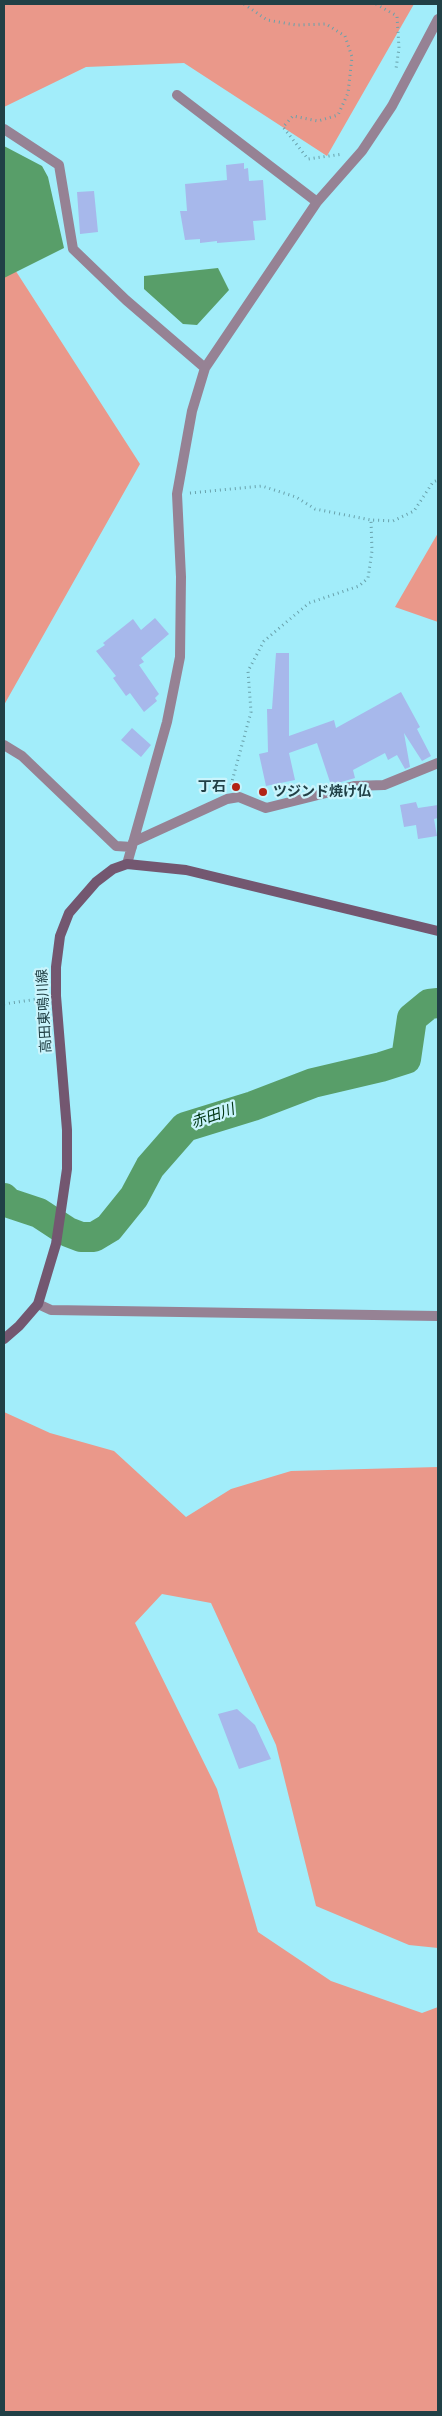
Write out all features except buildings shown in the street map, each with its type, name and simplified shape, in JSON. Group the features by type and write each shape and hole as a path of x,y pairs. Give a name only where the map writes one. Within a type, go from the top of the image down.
{"main road":[{"path":"127,864 186,870 438,931"},
{"name":"高田東鳴川線","path":"4,1339 19,1326 38,1304 56,1244 62,1209 67,1169 67,1130 56,996 56,967 59,944 69,913 96,882 113,869 127,864"}],"street":[{"path":"127,864 167,722 180,657 181,577 178,494 192,410 205,368 317,202 362,151 392,106 438,19"},
{"path":"177,95 317,202"},
{"path":"4,129 59,165 73,249 126,300 205,368"},
{"path":"4,745 22,756 116,846 133,845 227,799 239,797 266,808 354,786 384,785 438,763"},
{"path":"38,1304 51,1310 438,1316"}],"path":[{"path":"244,4 268,20 296,25 326,24 345,36 352,57 348,94 338,115 318,121 293,116 283,127 308,159 362,151"},
{"path":"376,4 397,16 399,48 395,77"},
{"path":"178,494 262,486 296,497 315,509 371,520 393,521 414,511 433,482 438,480"},
{"path":"227,799 251,712 248,671 264,641 308,604 359,586 368,578 372,551 371,520"},
{"path":"4,1004 56,996"}],"shaded area":[{"path":"4,4 414,4 327,156 184,63 86,67 4,107"},
{"path":"4,146 42,166 48,177 64,248 4,278"},
{"path":"4,260 10,262 140,464 4,705"},
{"path":"218,268 229,290 197,325 183,324 144,289 144,276"},
{"path":"438,533 438,622 395,607"},
{"path":"4,1412 50,1433 114,1451 186,1517 231,1489 291,1471 438,1467 438,1948 409,1945 316,1906 276,1745 211,1603 162,1594 135,1623 217,1789 258,1932 331,1981 422,2013 438,2007 438,2412 4,2412"}],"waterway":[{"name":"赤田川","path":"4,1198 9,1203 39,1213 68,1232 81,1237 94,1237 109,1228 134,1197 150,1167 185,1127 253,1106 313,1083 406,1059 412,1018 429,1004 438,1003"}],"place":[{"name":"丁石","path":"236,787"},
{"name":"ツジンド焼け仏","path":"263,792"}]}
